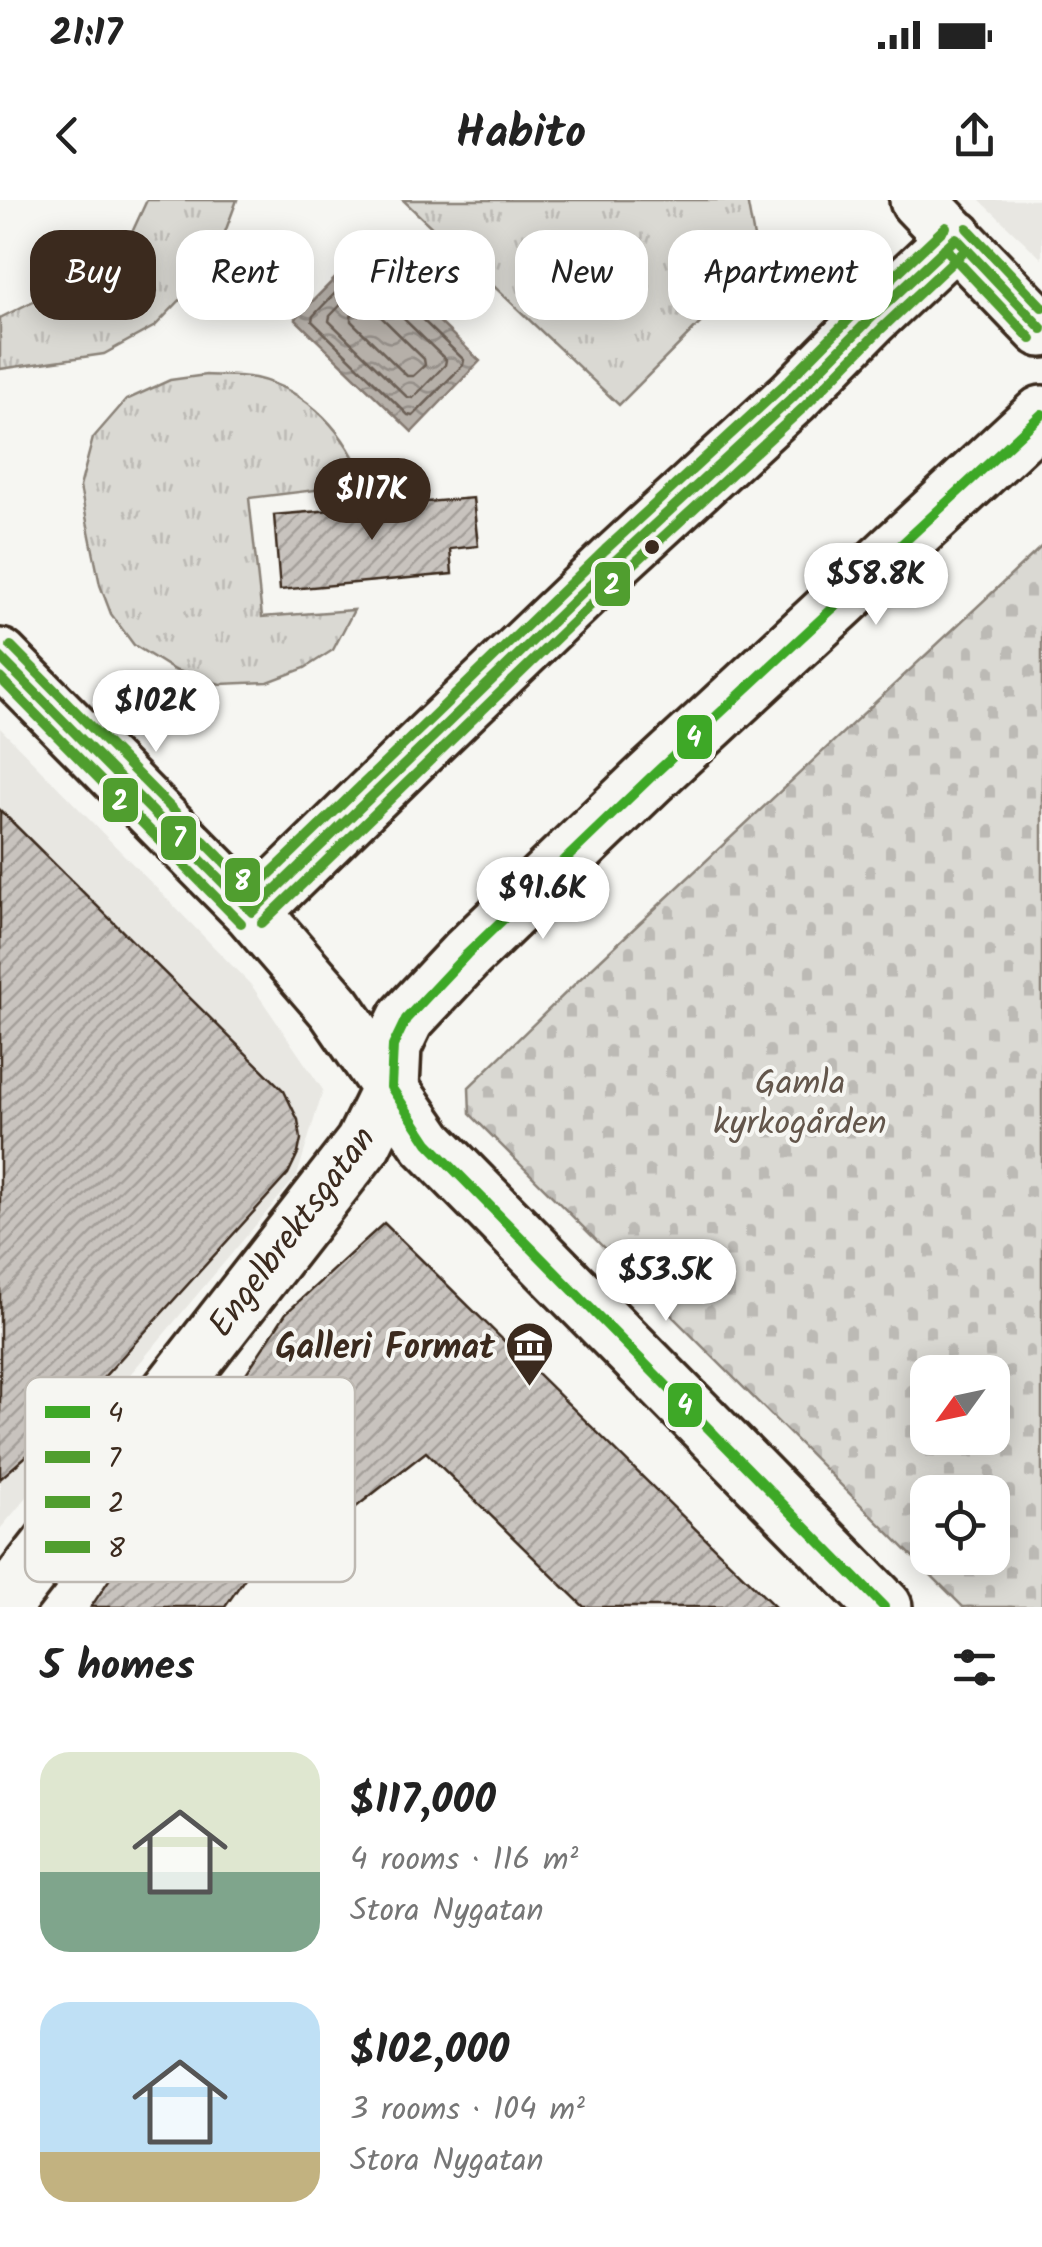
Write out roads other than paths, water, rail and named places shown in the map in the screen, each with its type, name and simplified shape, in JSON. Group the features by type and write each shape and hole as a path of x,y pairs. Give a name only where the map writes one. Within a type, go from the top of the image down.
{"street":[{"path":"918,200 1042,329"},
{"path":"252,912 956,238"},
{"name":"Engelbrektsgatan","path":"181,1377 363,1144 391,1087 393,1046 406,1019 663,766 1042,414"},
{"path":"0,657 252,912 334,1008 428,1143 884,1607"},
{"name":"Engelbrektsgatan","path":"2,1607 25,1578"}],"water":[{"path":"334,279 334,320 438,320 480,361 412,432 296,320 314,320 314,300"}],"place":[{"name":"Galleri Format","path":"530,1388"}],"park label":[{"name":"Gamla kyrkogården","path":"800,1102"}]}
